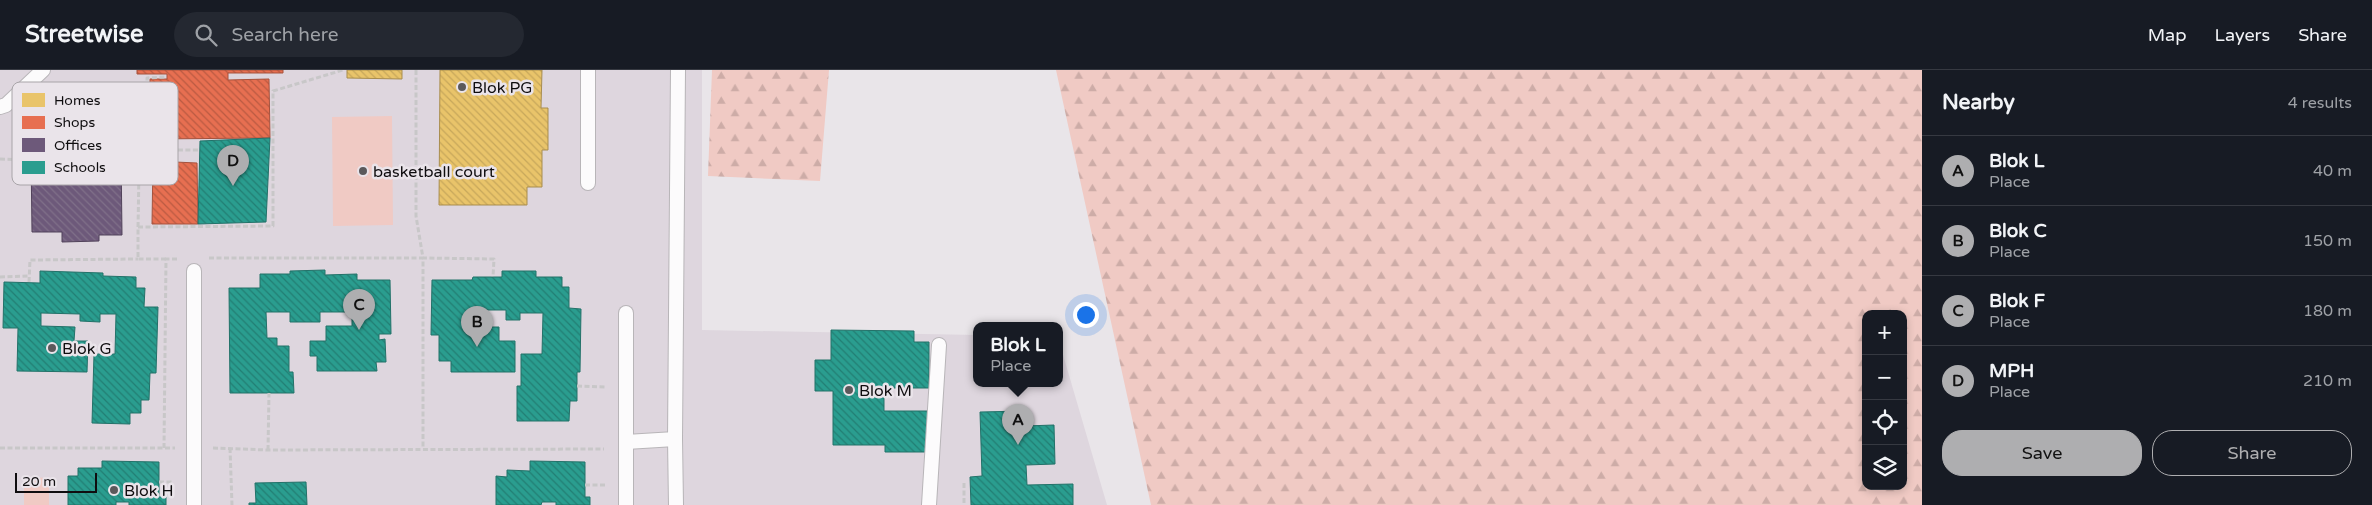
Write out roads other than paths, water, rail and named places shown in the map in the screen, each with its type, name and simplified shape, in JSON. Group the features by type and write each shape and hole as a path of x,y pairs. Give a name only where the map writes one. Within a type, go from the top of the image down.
{"lane":[{"path":"31,82 43,70"},
{"path":"588,70 588,184"},
{"path":"676,505 678,70"},
{"path":"0,107 6,106 12,100"},
{"path":"194,271 194,505"},
{"path":"626,313 626,505"},
{"path":"929,505 939,345"},
{"path":"626,442 675,439"}],"place":[{"name":"Blok PG","path":"462,87"},
{"name":"basketball court","path":"363,171"},
{"name":"MPH","path":"233,186"},
{"name":"Blok F","path":"359,330"},
{"name":"Blok C","path":"477,347"},
{"name":"Blok G","path":"52,348"},
{"name":"Blok M","path":"849,390"},
{"name":"Blok L","path":"1018,445"},
{"name":"Blok H","path":"114,490"}]}
